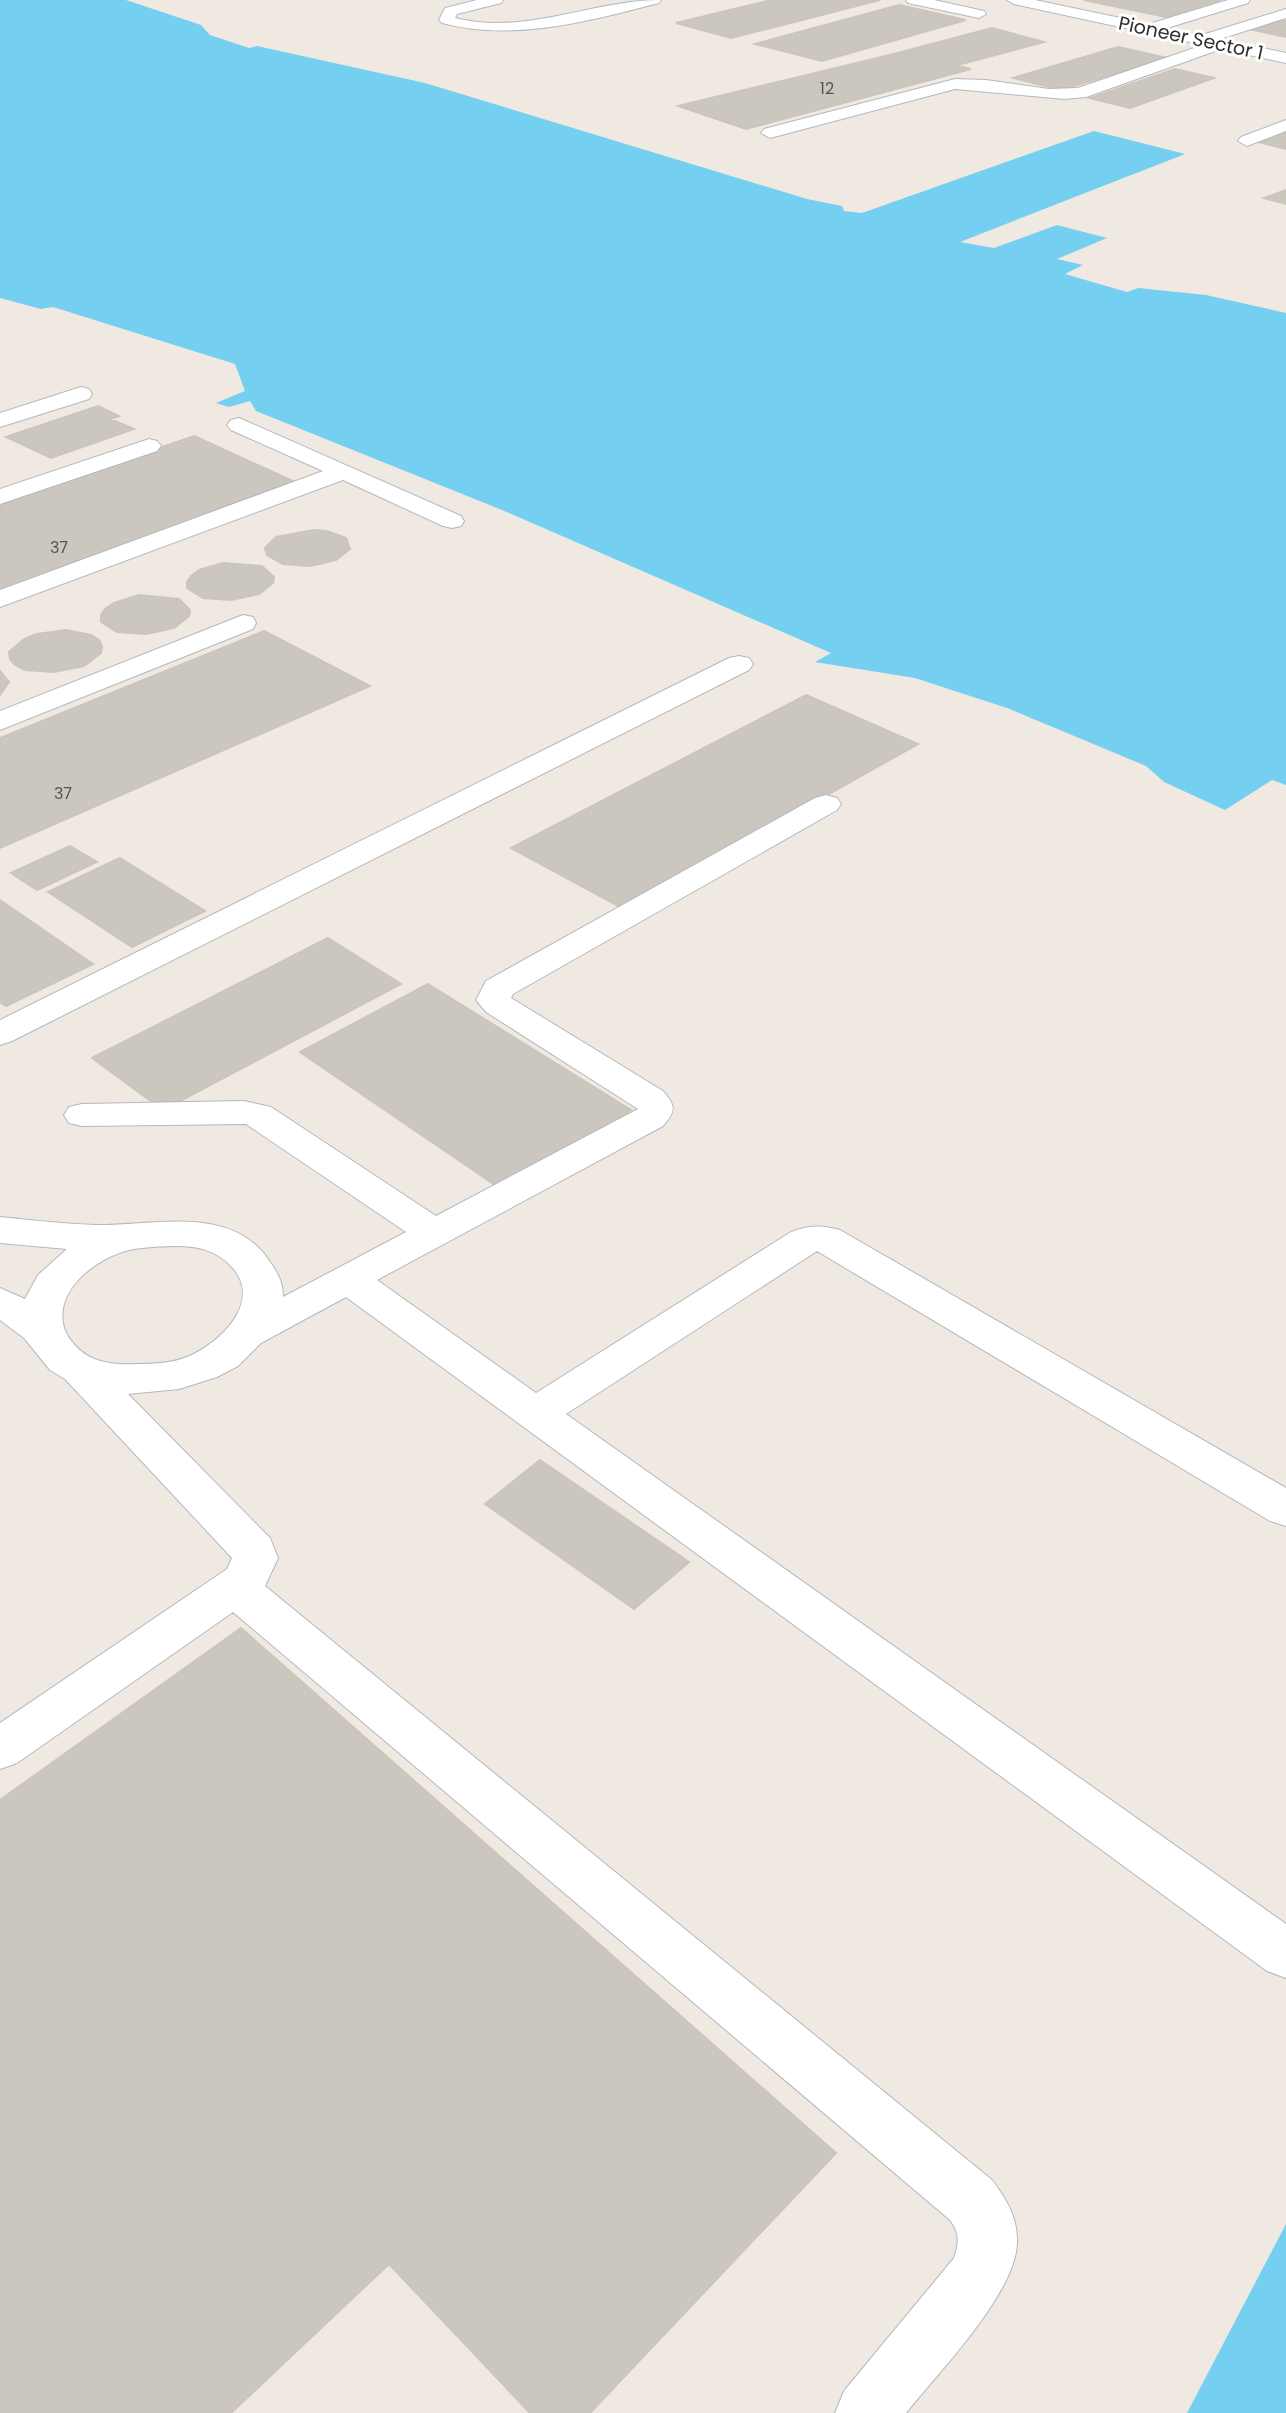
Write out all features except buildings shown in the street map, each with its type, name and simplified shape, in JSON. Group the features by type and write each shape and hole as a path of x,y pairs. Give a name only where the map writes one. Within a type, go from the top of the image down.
{"street":[{"path":"496,0 450,11 447,20 461,26 522,25 654,0"},
{"path":"913,0 979,14"},
{"name":"Pioneer Sector 1","path":"1014,0 1286,58"},
{"path":"1149,29 1243,0"},
{"path":"1203,40 1286,13"},
{"path":"770,133 955,84 979,83 1062,95 1080,93 1220,44"},
{"path":"1247,141 1286,125"},
{"path":"0,420 81,394"},
{"path":"239,425 452,521"},
{"path":"0,497 149,446"},
{"path":"0,599 344,471"},
{"path":"0,721 243,623"},
{"path":"0,1034 739,664"},
{"path":"81,1371 116,1380 154,1379 192,1370 225,1354 249,1332 650,1118 656,1111 656,1106 650,1099 498,1005 493,1000 498,989 826,804"},
{"path":"82,1115 244,1112 258,1115 434,1233"},
{"path":"0,1230 127,1237"},
{"path":"44,1332 42,1309 51,1286 70,1266 96,1249 127,1237 163,1231 198,1234 228,1244 251,1261 262,1282 262,1307 249,1332"},
{"path":"535,1414 805,1241 813,1238 826,1239 1286,1509"},
{"path":"348,1279 1286,1954"},
{"path":"0,1302 44,1332 57,1354 81,1371 254,1550 251,1569 245,1580 0,1749"},
{"path":"235,1587 971,2200 986,2220 988,2246 978,2276 866,2413"}],"water":[{"path":"0,0 126,0 201,25 210,35 249,48 257,46 425,83 807,199 842,206 844,211 862,213 1094,131 1185,154 960,242 994,248 1057,225 1107,238 1057,259 1083,265 1065,274 1127,292 1138,288 1206,295 1286,313 1286,785 1272,780 1225,810 1164,782 1146,766 1007,708 915,678 815,662 831,653 502,510 256,411 250,401 229,407 216,403 245,391 235,364 53,307 41,309 0,298"},
{"path":"1286,2224 1286,2413 1187,2413"}]}
